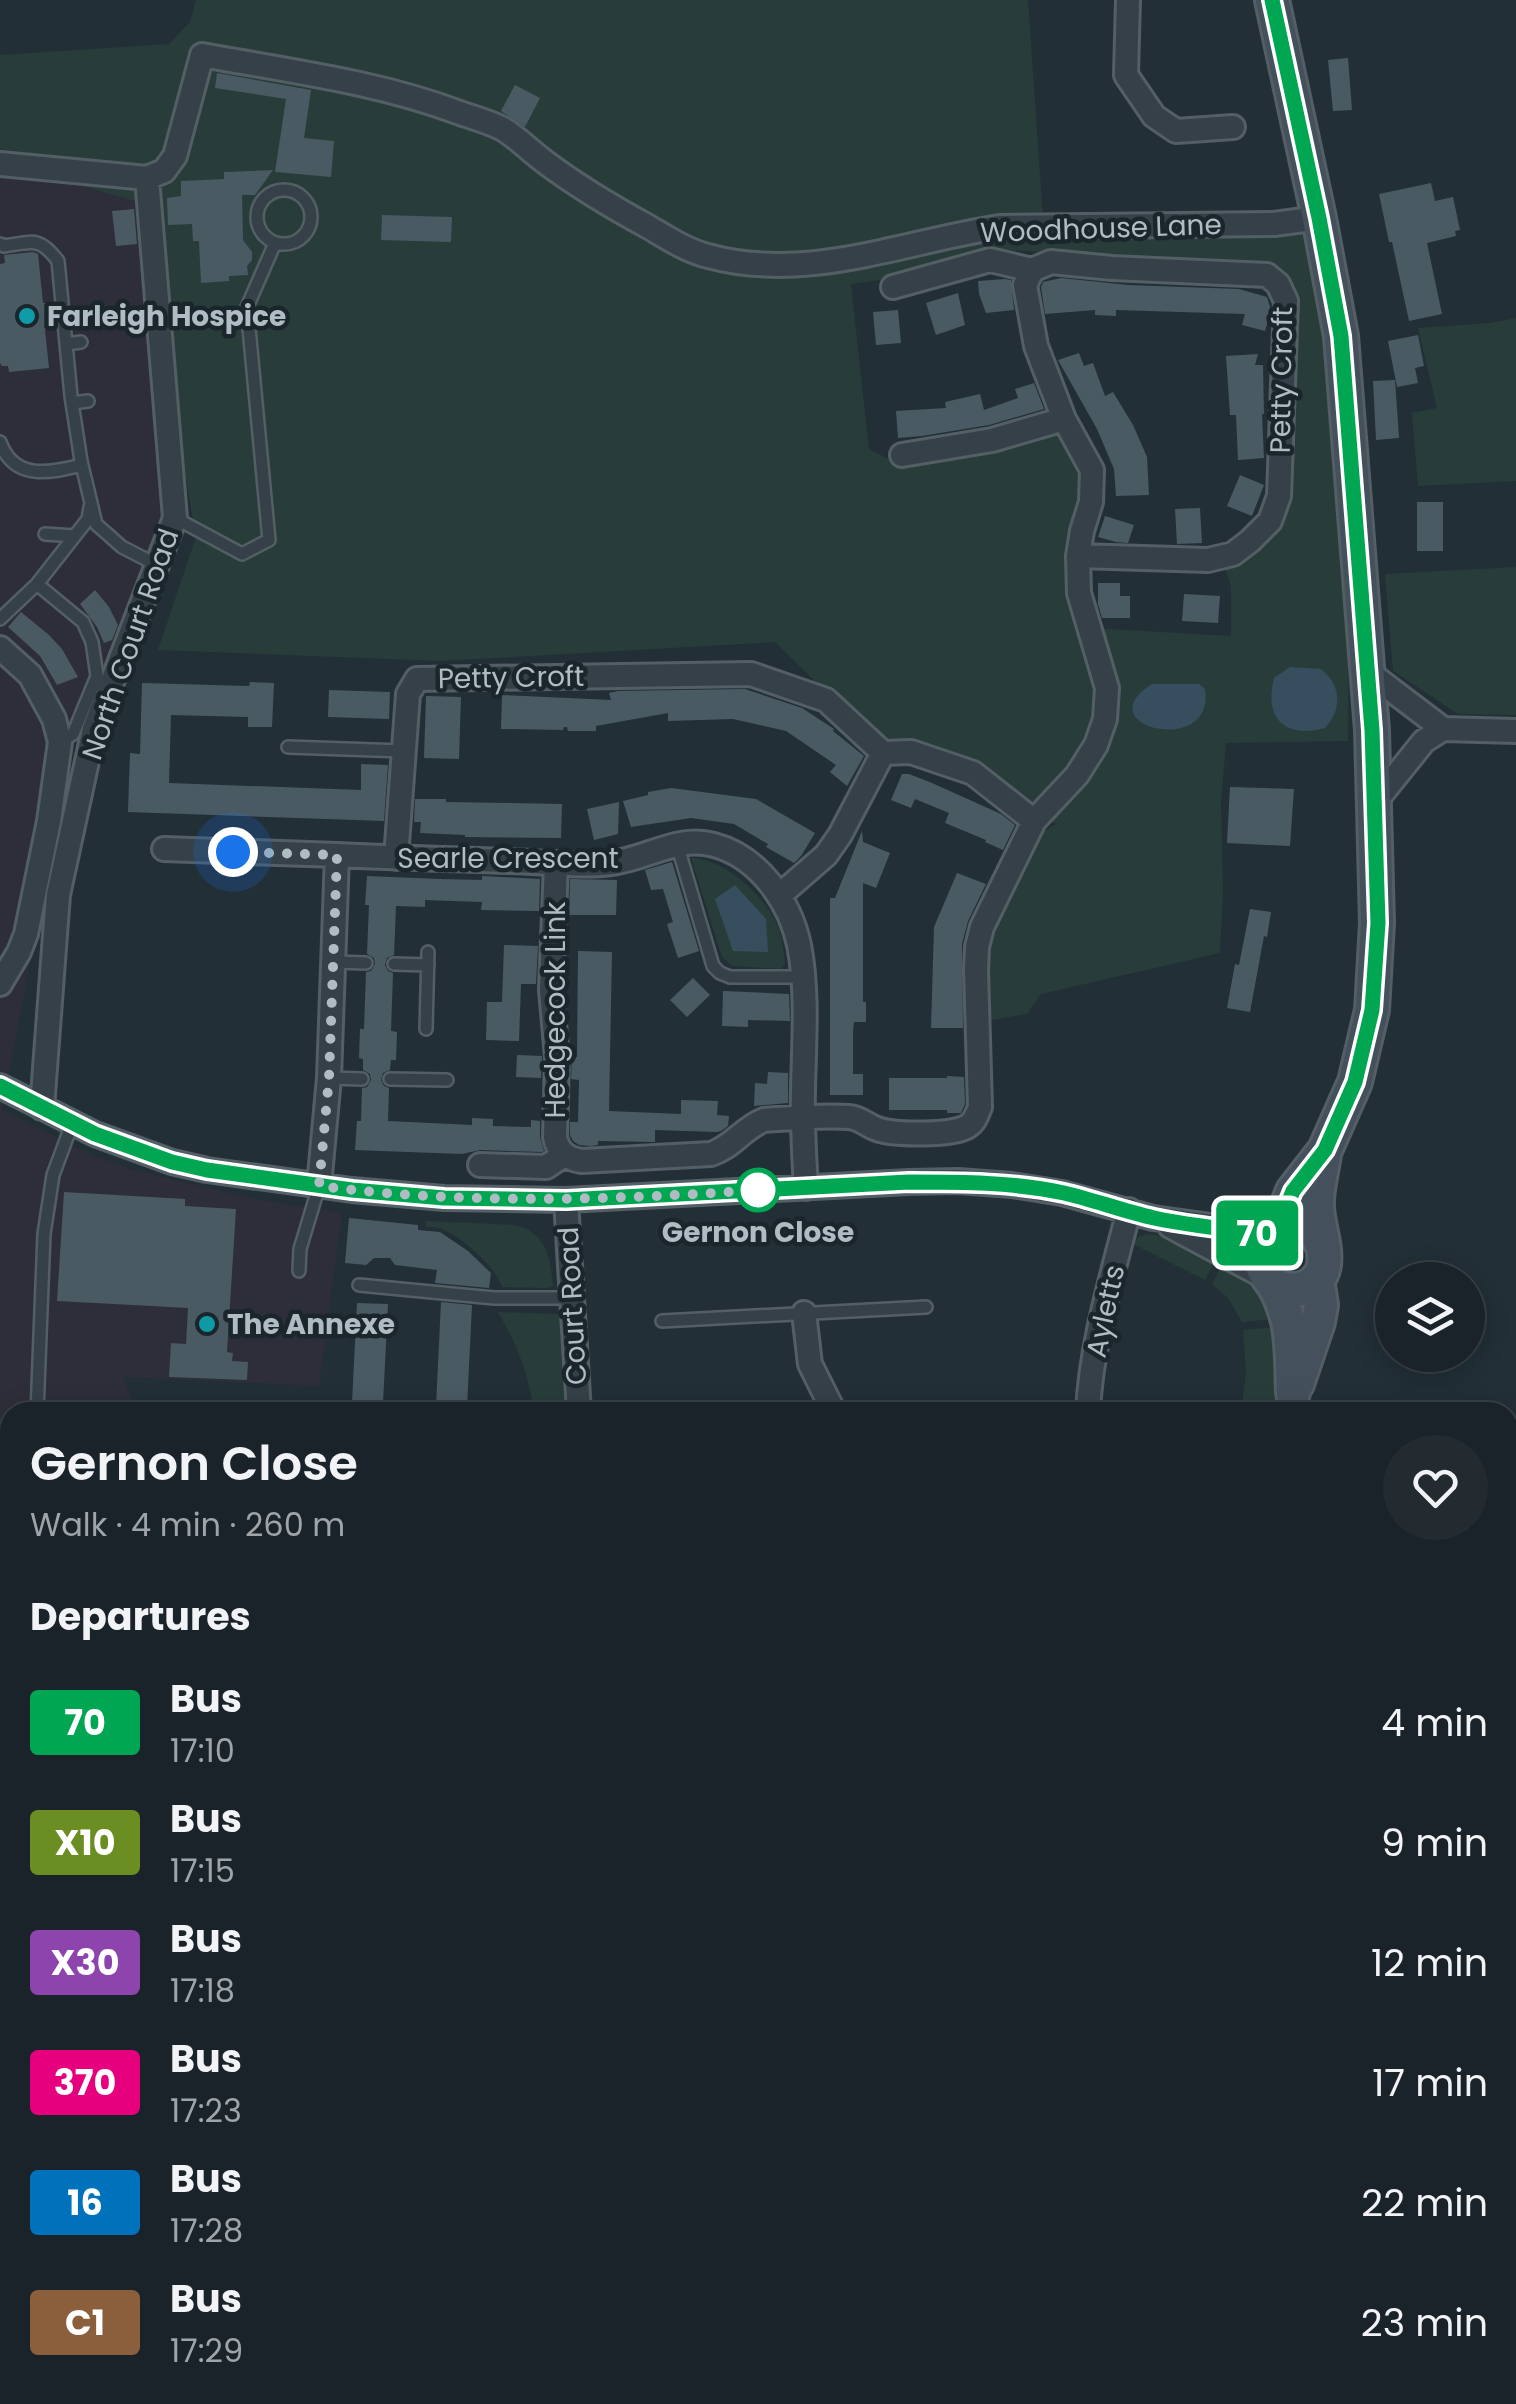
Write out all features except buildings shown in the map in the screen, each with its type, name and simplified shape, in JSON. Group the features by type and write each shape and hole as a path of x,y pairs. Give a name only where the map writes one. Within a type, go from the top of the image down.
{"main road":[{"path":"1272,0 1341,336 1368,672 1378,923 1372,1010 1355,1082 1325,1150 1293,1191 1274,1231"},
{"path":"1291,1402 1321,1305 1316,1204 1325,1150"},
{"path":"1269,1281 1290,1291 1307,1287 1321,1265 1317,1236 1303,1226 1286,1225 1264,1240 1259,1254 1269,1281 1288,1322 1291,1402"}],"street":[{"path":"1128,0 1126,75 1154,116 1176,131 1233,127"},
{"name":"Woodhouse Lane","path":"147,178 164,171 175,156 202,55 366,86 442,106 503,129 546,163 668,239 706,256 746,262 834,262 999,228 1274,224 1319,218"},
{"path":"0,164 147,178"},
{"name":"North Court Road","path":"42,1108 58,896 94,729 175,518 147,178"},
{"name":"Petty Croft","path":"893,288 990,260 1032,270 1051,262 1267,275 1278,284 1286,301 1278,496 1270,521 1233,554 1208,560 1078,556"},
{"path":"780,896 833,845 883,754 911,752 973,774 1034,822 1077,775 1096,746 1105,719 1106,688 1079,593 1078,556 1092,502 1092,470 1064,419 1036,346 1025,285 1032,270"},
{"path":"902,456 992,440 1064,419"},
{"path":"0,648 30,675 54,719 55,748 49,821 26,934 0,984"},
{"path":"1368,672 1444,729"},
{"name":"Petty Croft","path":"396,858 408,694 416,679 751,674 826,700 883,754"},
{"path":"1375,802 1424,741 1444,729 1516,732"},
{"name":"Hedgecock Link","path":"556,862 551,990 557,1146 572,1160 582,1161 711,1154 726,1150 752,1124 764,1120 846,1117 860,1118 888,1132 952,1132 967,1127 976,1118 980,1107 977,948 982,928 1034,822"},
{"name":"Searle Crescent","path":"164,849 612,863 694,842 731,851 766,879 780,896 798,942 806,1188"},
{"path":"319,1186 329,1078 337,855"},
{"path":"2,1089 95,1134 172,1162 319,1186 444,1198 566,1200 958,1181 1062,1192 1153,1218 1269,1281"},
{"name":"Hedgecock Link","path":"480,1166 546,1166 564,1155"},
{"name":"Court Road","path":"566,1200 578,1402"},
{"name":"Ayletts","path":"1089,1402 1099,1329 1129,1210"},
{"path":"1153,1218 1274,1231"},
{"path":"804,1314 810,1364 829,1402"}],"lane":[{"path":"276,190 294,191 308,204 311,222 308,230 293,242 275,243 267,239 257,224 258,207 276,190"},
{"path":"0,244 35,242 47,246 58,261 72,403 96,524 122,547 157,564"},
{"path":"175,518 242,554 269,540 247,307 275,243"},
{"path":"60,278 74,277"},
{"path":"66,344 81,342"},
{"path":"72,403 88,402"},
{"path":"0,442 17,467 58,470 82,464"},
{"path":"0,619 37,584 88,519 91,503"},
{"path":"44,534 74,536"},
{"path":"37,584 84,622 92,642 97,676 73,734 55,748"},
{"path":"288,747 403,751"},
{"path":"677,844 713,966 730,976 802,977"},
{"path":"394,964 428,959 426,1029"},
{"path":"334,962 366,963"},
{"path":"329,1078 362,1078"},
{"path":"390,1079 448,1080"},
{"path":"37,1402 44,1234 53,1175 72,1124"},
{"path":"299,1271 300,1249 319,1186"},
{"path":"359,1285 494,1298 572,1298"},
{"path":"662,1321 926,1307"}],"shaded area":[{"path":"0,172 43,175 97,186 139,202 169,517 91,713 69,756 2,1110 95,1156 134,1170 250,1198 342,1213 319,1386 123,1377 132,1402 0,1402"}],"green space":[{"path":"196,0 1028,0 1044,233 1314,229 1330,339 1349,617 1348,741 1226,743 1221,803 1220,953 1041,994 1027,1014 985,1021 985,941 1035,836 1056,824 881,741 775,642 441,661 158,650 196,537 139,202 43,175 0,172 0,55 169,44 190,22","holes":["985,249 1045,252 1051,256 1284,279 1275,528 1225,568 1231,587 1231,636 1089,628 1083,472 1061,429 897,463 869,449 851,284 879,280"]},
{"path":"1516,318 1516,481 1418,486 1412,413 1437,408 1418,328"},
{"path":"1516,567 1516,715 1458,714 1393,671 1385,574"},
{"path":"691,858 732,873 767,907 781,936 785,964 781,969 732,966 722,957"},
{"path":"426,1221 525,1228 545,1247 553,1287 502,1287 486,1262 468,1246 442,1229 425,1227"},
{"path":"1148,1234 1215,1261 1205,1280 1131,1243"},
{"path":"1222,1265 1258,1290 1276,1319 1242,1322 1228,1298 1212,1284"},
{"path":"498,1312 559,1314 564,1402 532,1402 512,1337"},
{"path":"1279,1327 1277,1402 1242,1402 1246,1373 1243,1330"}],"water":[{"path":"1290,667 1321,669 1333,682 1337,706 1325,728 1288,728 1275,714 1274,678"},
{"path":"1152,684 1199,684 1205,689 1203,710 1192,723 1175,729 1142,723 1133,713 1135,699"},
{"path":"735,885 766,919 768,952 733,951 715,899"}],"bus line":[{"name":"70","path":"0,1086 95,1134 172,1162 352,1190 444,1198 566,1200 958,1181 1062,1192 1153,1218 1232,1230 1269,1234 1278,1228 1293,1191 1325,1150 1355,1082 1372,1010 1378,923 1372,730 1341,336 1272,0"}],"place":[{"name":"Farleigh Hospice","path":"27,316"},
{"name":"Gernon Close","path":"758,1190"},
{"name":"The Annexe","path":"207,1324"}],"route":[{"path":"233,852 337,855 329,1078 319,1186 444,1198 566,1200 758,1190"}]}
